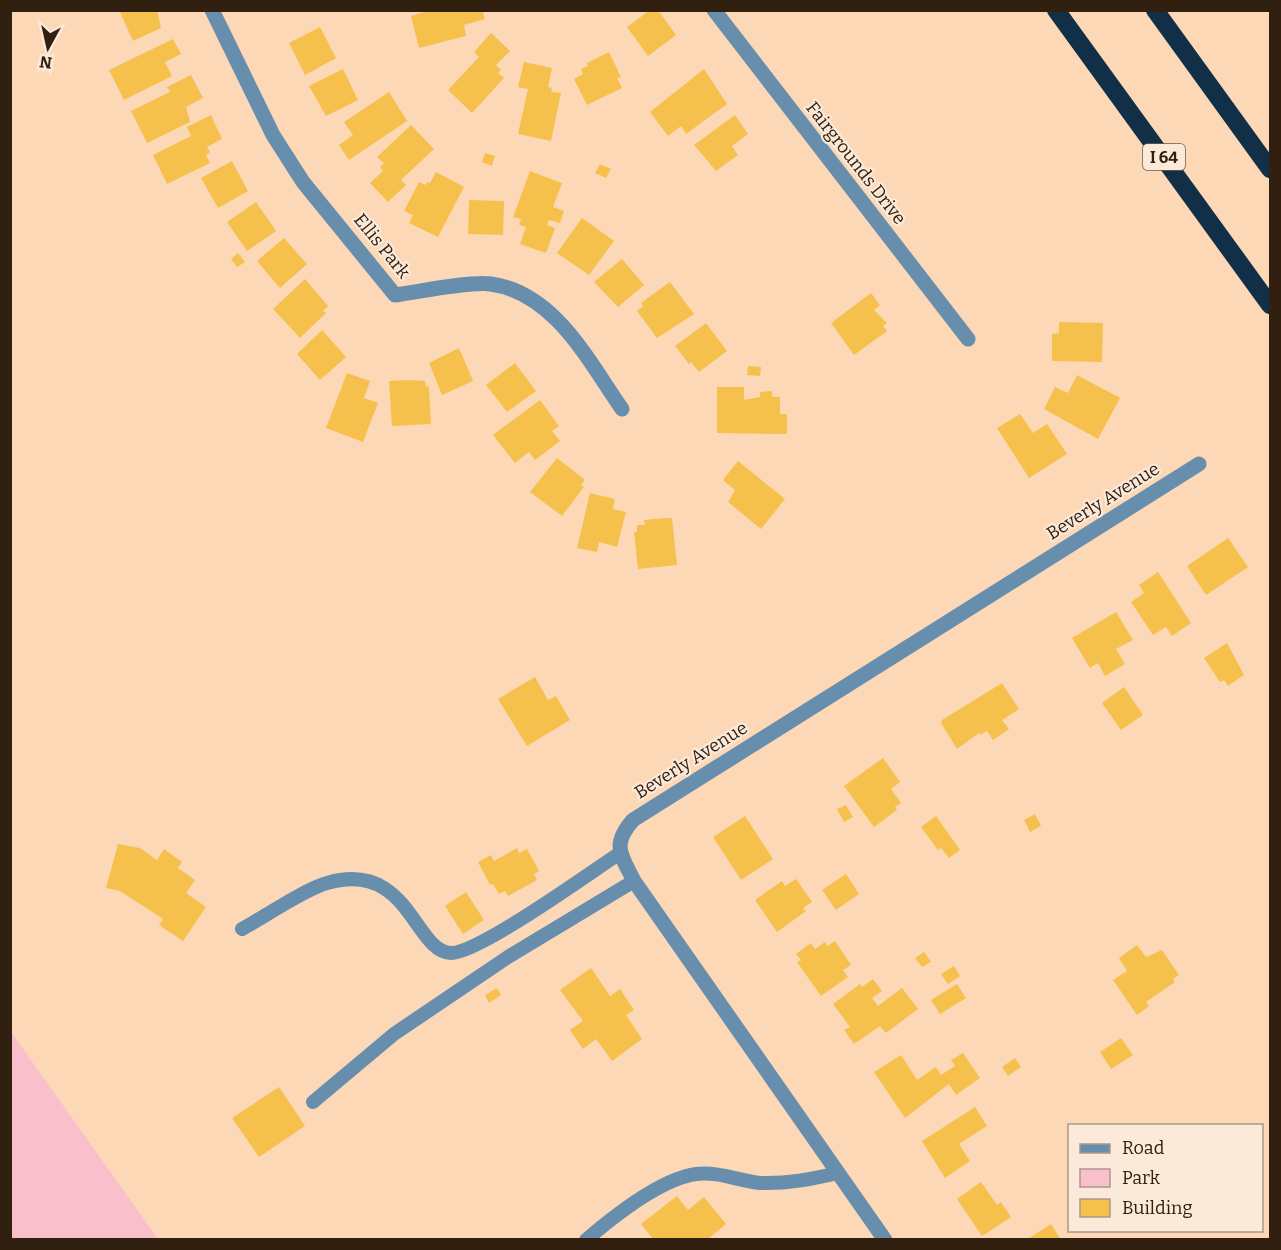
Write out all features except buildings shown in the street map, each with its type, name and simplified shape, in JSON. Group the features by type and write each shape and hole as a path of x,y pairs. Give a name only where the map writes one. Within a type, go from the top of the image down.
{"highway":[{"name":"I 64","path":"1056,10 1270,305"},
{"path":"1155,10 1270,169"}],"street":[{"name":"Ellis Park","path":"212,10 273,135 303,182 395,295 489,284 517,291 540,305 564,328 622,410"},
{"name":"Fairgrounds Drive","path":"714,10 968,339"},
{"name":"Beverly Avenue","path":"620,853 618,843 624,830 633,820 1199,464"},
{"path":"620,853 634,881 885,1239"}],"lane":[{"path":"242,929 326,883 354,879 381,886 404,903 433,946 449,953 463,951 493,935 620,853"},
{"path":"312,1102 394,1034 508,957 634,881"},
{"path":"586,1239 606,1223 673,1179 698,1174 760,1183 798,1182 838,1173"}],"green space":[{"path":"11,1032 158,1239 11,1239"}]}
